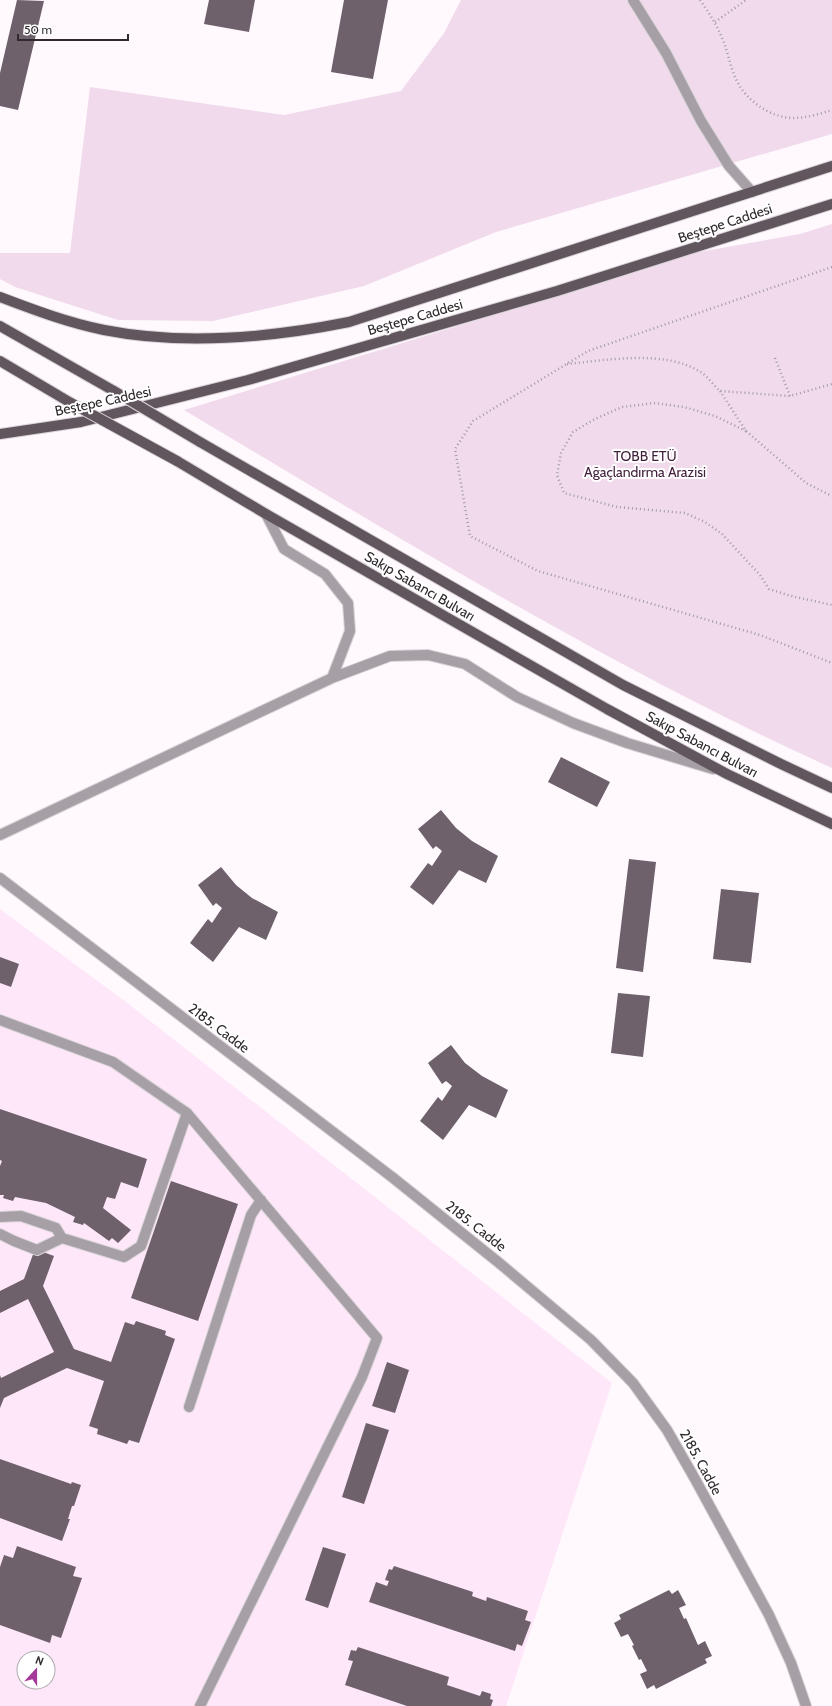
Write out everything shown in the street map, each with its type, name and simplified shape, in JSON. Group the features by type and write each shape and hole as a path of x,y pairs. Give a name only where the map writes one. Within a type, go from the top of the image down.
{"main road":[{"name":"Beştepe Caddesi","path":"0,297 38,312 104,330 151,337 201,340 299,332 349,322 832,166"},
{"name":"Beştepe Caddesi","path":"0,434 81,422 248,380 558,291 832,204"},
{"name":"Sakıp Sabancı Bulvarı","path":"0,326 623,684 781,764 832,788"},
{"name":"Sakıp Sabancı Bulvarı","path":"0,361 607,709 727,774 832,824"}],"street":[{"path":"633,0 666,53 705,127 729,166 752,192"},
{"path":"266,514 284,549 325,574 348,603 350,631 332,678"},
{"path":"0,835 332,678 390,656 428,655 464,664 517,697 573,723 627,743 727,774"},
{"name":"2185. Cadde","path":"0,878 392,1177 487,1252 591,1340 633,1382 667,1430 769,1615 791,1662 806,1706"},
{"path":"0,1020 113,1062 187,1113 377,1338 362,1377 200,1706"},
{"path":"0,1218 21,1216 56,1228 62,1238 124,1257 141,1246 187,1113"},
{"path":"190,1408 251,1215 261,1200"},
{"path":"0,1234 37,1250 62,1238"}],"path":[{"path":"700,0 715,22 724,42 738,84 747,96 758,106 782,116 793,118 813,116 832,110"},
{"path":"715,22 746,0"},
{"path":"832,267 588,350 473,421 455,450 470,536 538,571 753,633 832,663"},
{"path":"566,364 637,358 673,360 702,374 720,391 746,431"},
{"path":"775,358 790,396"},
{"path":"720,391 790,396 832,384"},
{"path":"832,496 806,483 746,431 715,416 684,407 655,402 622,407 595,419 573,432 561,453 557,475 564,493 618,507 685,513 705,522 722,534 760,575 769,589 791,596 832,605"}],"shaded area":[{"path":"0,909 126,1002 612,1383 506,1706 0,1706"}],"green space":[{"path":"461,0 832,0 832,134 496,232 364,286 213,321 118,320 15,287 0,279 0,253 70,253 90,87 284,115 401,91 444,33"},
{"name":"TOBB ETÜ Ağaçlandırma Arazisi","path":"832,224 832,768 666,687 584,643 423,552 184,410 699,252 800,234"}],"building":[{"path":"17,0 44,1 18,110 0,106 0,73"},
{"path":"209,0 255,0 249,32 204,24"},
{"path":"344,0 388,0 373,79 331,72"},
{"path":"561,757 610,782 597,807 548,782"},
{"path":"441,810 456,828 472,841 498,856 486,883 459,870 433,905 410,887 428,863 432,866 442,851 436,846 433,849 418,829"},
{"path":"629,859 656,862 643,972 616,968"},
{"path":"221,867 236,885 252,898 278,912 266,940 239,927 213,962 190,943 208,919 212,923 222,908 216,903 213,906 198,885"},
{"path":"721,889 759,893 751,963 713,959"},
{"path":"0,957 19,964 11,987 0,983"},
{"path":"618,993 650,996 643,1057 611,1053"},
{"path":"451,1045 465,1063 482,1076 508,1090 496,1118 469,1105 443,1140 420,1121 438,1097 442,1101 452,1086 446,1081 442,1084 428,1063"},
{"path":"0,1109 147,1159 138,1188 121,1182 115,1199 107,1197 103,1208 131,1230 118,1243 112,1238 109,1241 84,1223 83,1225 73,1222 75,1217 46,1203 15,1197 13,1201 3,1198 4,1195 0,1195 0,1166 2,1161 0,1160"},
{"path":"171,1181 238,1204 198,1321 131,1298"},
{"path":"35,1249 54,1256 43,1286 74,1349 111,1362 125,1322 134,1325 136,1321 166,1331 165,1335 175,1339 139,1443 129,1440 127,1444 97,1434 98,1429 89,1426 104,1381 67,1368 4,1398 0,1408 0,1375 1,1378 54,1352 28,1299 0,1313 0,1291 24,1279"},
{"path":"387,1362 409,1370 395,1413 372,1406"},
{"path":"366,1423 389,1430 364,1504 342,1497"},
{"path":"0,1459 71,1484 72,1482 81,1485 74,1506 72,1506 68,1519 70,1519 62,1541 0,1518"},
{"path":"17,1546 76,1567 73,1576 82,1578 61,1638 52,1635 50,1643 0,1625 0,1567 4,1555 13,1558"},
{"path":"323,1547 346,1554 328,1608 305,1600"},
{"path":"394,1566 473,1592 472,1596 486,1601 487,1597 528,1611 525,1620 531,1622 522,1646 517,1644 515,1651 369,1602 376,1582 387,1586 389,1581 385,1580 389,1569 392,1570"},
{"path":"669,1590 672,1594 678,1590 686,1605 679,1608 684,1619 686,1618 698,1645 705,1641 712,1656 705,1659 707,1663 656,1689 654,1685 647,1689 640,1674 647,1671 641,1659 639,1660 632,1646 634,1645 628,1634 621,1637 614,1623 621,1619 619,1615"},
{"path":"358,1647 449,1677 447,1685 480,1696 482,1691 491,1694 490,1699 493,1700 491,1706 407,1706 345,1685 353,1661 348,1660 351,1650 356,1651"}]}
